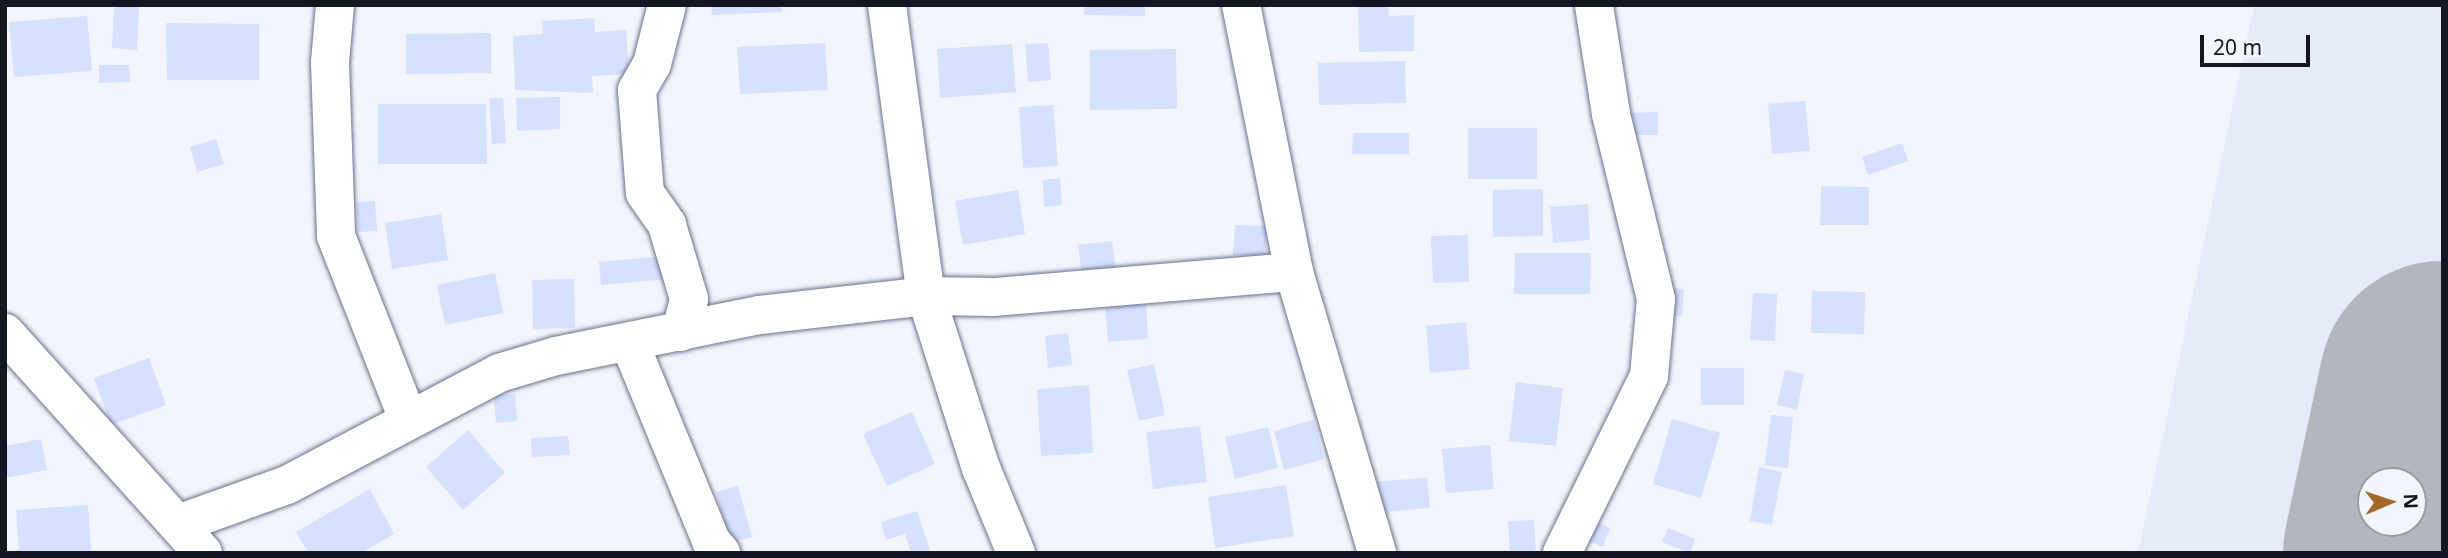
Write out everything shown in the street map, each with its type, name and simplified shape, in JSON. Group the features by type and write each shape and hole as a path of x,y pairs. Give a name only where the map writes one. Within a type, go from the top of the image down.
{"street":[{"path":"335,5 330,62 336,236 408,419"},
{"path":"667,5 652,64 637,90 645,194 667,225 690,299 681,332"},
{"path":"887,5 926,296 981,468 1016,553"},
{"path":"1241,5 1294,272 1377,553"},
{"path":"1562,553 1649,376 1656,299 1611,114 1594,5"},
{"path":"178,524 287,485 499,373 556,356 630,344 760,315 926,296 994,297 1294,272"},
{"path":"5,333 88,430 203,553"},
{"path":"630,344 711,541 721,553"}],"shaded area":[{"path":"2254,5 2443,5 2443,553 2138,553"}],"building":[{"path":"114,5 139,5 137,50 112,48"},
{"path":"711,5 782,5 782,12 712,15"},
{"path":"1084,5 1145,5 1145,16 1084,15"},
{"path":"1358,5 1388,5 1389,16 1414,15 1414,51 1359,52"},
{"path":"87,16 92,71 14,77 9,22"},
{"path":"594,18 595,32 626,30 629,74 592,76 593,93 515,90 513,36 543,34 542,21"},
{"path":"166,23 259,24 259,80 167,80"},
{"path":"491,33 491,73 406,74 406,34"},
{"path":"825,43 828,90 740,94 737,47"},
{"path":"1048,43 1051,80 1028,82 1025,44"},
{"path":"1012,44 1016,92 940,98 937,49"},
{"path":"1176,49 1177,109 1090,110 1090,50"},
{"path":"1405,61 1406,103 1319,105 1318,63"},
{"path":"99,65 129,65 130,82 99,83"},
{"path":"560,97 560,129 517,131 516,98"},
{"path":"489,98 503,98 506,143 492,144"},
{"path":"1805,101 1810,151 1772,154 1768,104"},
{"path":"378,104 486,104 487,164 378,164"},
{"path":"1053,105 1058,166 1023,168 1019,107"},
{"path":"1658,112 1658,135 1623,135 1622,113"},
{"path":"1468,128 1537,128 1537,179 1468,179"},
{"path":"1353,133 1409,133 1409,154 1352,154"},
{"path":"216,139 224,164 197,172 190,147"},
{"path":"1902,143 1908,161 1868,175 1862,157"},
{"path":"1060,178 1062,205 1044,207 1043,180"},
{"path":"1821,186 1869,187 1869,225 1820,225"},
{"path":"1543,189 1543,236 1493,237 1493,190"},
{"path":"1018,190 1025,234 963,245 955,201"},
{"path":"375,201 377,231 358,232 357,202"},
{"path":"1588,204 1590,240 1553,243 1550,207"},
{"path":"441,214 448,260 392,269 385,223"},
{"path":"1235,225 1266,226 1266,256 1233,255"},
{"path":"1468,235 1469,282 1433,283 1431,236"},
{"path":"1112,241 1117,279 1083,283 1078,245"},
{"path":"1515,253 1591,253 1590,294 1514,294"},
{"path":"665,256 667,279 601,285 599,262"},
{"path":"495,273 503,313 445,325 437,285"},
{"path":"574,279 575,328 533,329 532,280"},
{"path":"1665,287 1684,289 1682,316 1662,314"},
{"path":"1812,291 1865,292 1864,334 1811,333"},
{"path":"1753,293 1777,294 1775,341 1750,340"},
{"path":"1146,303 1148,339 1108,342 1105,306"},
{"path":"1466,322 1470,369 1430,373 1426,326"},
{"path":"1068,333 1072,365 1048,368 1045,336"},
{"path":"149,358 166,405 111,425 94,378"},
{"path":"1154,364 1165,415 1139,421 1127,370"},
{"path":"1701,368 1744,368 1744,405 1701,405"},
{"path":"1785,370 1804,374 1797,410 1777,405"},
{"path":"1516,382 1563,388 1556,446 1509,441"},
{"path":"1089,385 1093,453 1041,456 1037,389"},
{"path":"515,394 517,421 496,423 494,396"},
{"path":"912,412 935,464 887,486 863,434"},
{"path":"1771,415 1793,417 1788,468 1765,465"},
{"path":"1672,419 1720,433 1701,498 1653,484"},
{"path":"1314,420 1324,459 1284,470 1274,431"},
{"path":"1200,426 1207,482 1153,489 1146,432"},
{"path":"1268,427 1278,468 1235,479 1225,437"},
{"path":"468,430 505,473 463,510 426,467"},
{"path":"568,436 570,455 532,457 531,438"},
{"path":"41,439 47,470 5,478 5,446"},
{"path":"1490,445 1494,489 1446,493 1442,449"},
{"path":"1759,467 1782,472 1772,525 1750,521"},
{"path":"1427,478 1430,508 1373,513 1371,482"},
{"path":"1286,485 1294,536 1215,548 1208,497"},
{"path":"738,486 752,537 730,543 716,492"},
{"path":"370,489 394,534 361,553 308,553 296,532"},
{"path":"88,505 91,553 19,553 16,510"},
{"path":"917,511 931,553 911,553 905,534 886,540 881,522"},
{"path":"1534,520 1536,553 1510,553 1508,521"},
{"path":"1595,522 1610,528 1603,547 1588,541"},
{"path":"1668,528 1695,539 1690,553 1662,542"}],"runway":[{"path":"2407,553 2443,385"}]}
